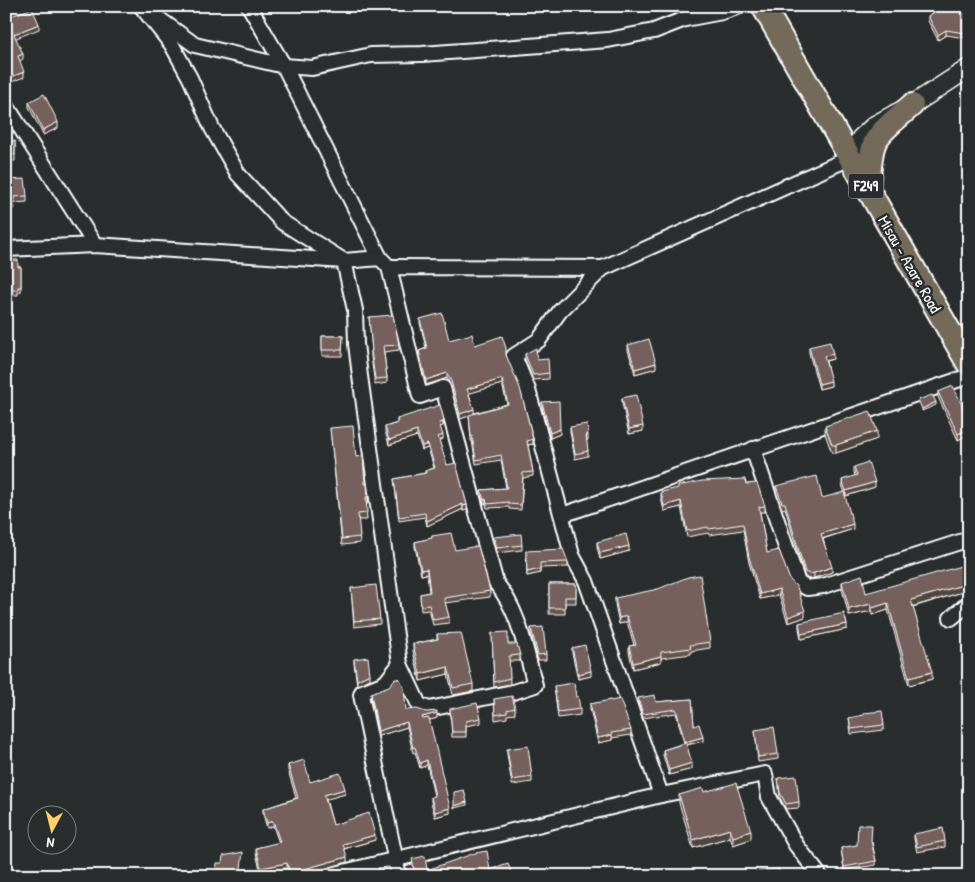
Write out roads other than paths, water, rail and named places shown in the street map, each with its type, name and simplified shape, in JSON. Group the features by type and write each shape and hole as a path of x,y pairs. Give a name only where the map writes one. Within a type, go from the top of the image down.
{"main road":[{"name":"Misau - Azare Road","path":"763,6 969,365"},
{"path":"868,190 872,150 876,141 882,132 912,105"}],"street":[{"path":"142,6 195,45 284,66 312,68 372,55 432,53 608,40 654,31 684,19 722,12 740,6"},
{"path":"142,6 172,45 190,78 212,128 238,174 282,222 344,261 355,310 356,344 360,376 400,664 419,705 429,709 513,692 535,685 516,614 508,596 496,582 443,388 420,396 384,263 284,66 250,6"},
{"path":"661,795 586,582 572,555 528,390 514,356 539,340 560,310 603,268 850,158 861,138 875,125 912,105 969,68"},
{"path":"6,105 95,245"},
{"path":"6,249 95,245 384,263 603,268"},
{"path":"562,515 969,376"},
{"path":"754,450 798,583 807,588 823,586 969,539"},
{"path":"951,618 969,603"},
{"path":"399,876 361,695 362,692 385,683 400,664"},
{"path":"327,876 661,795 765,774 769,797 796,845 820,876"}]}
